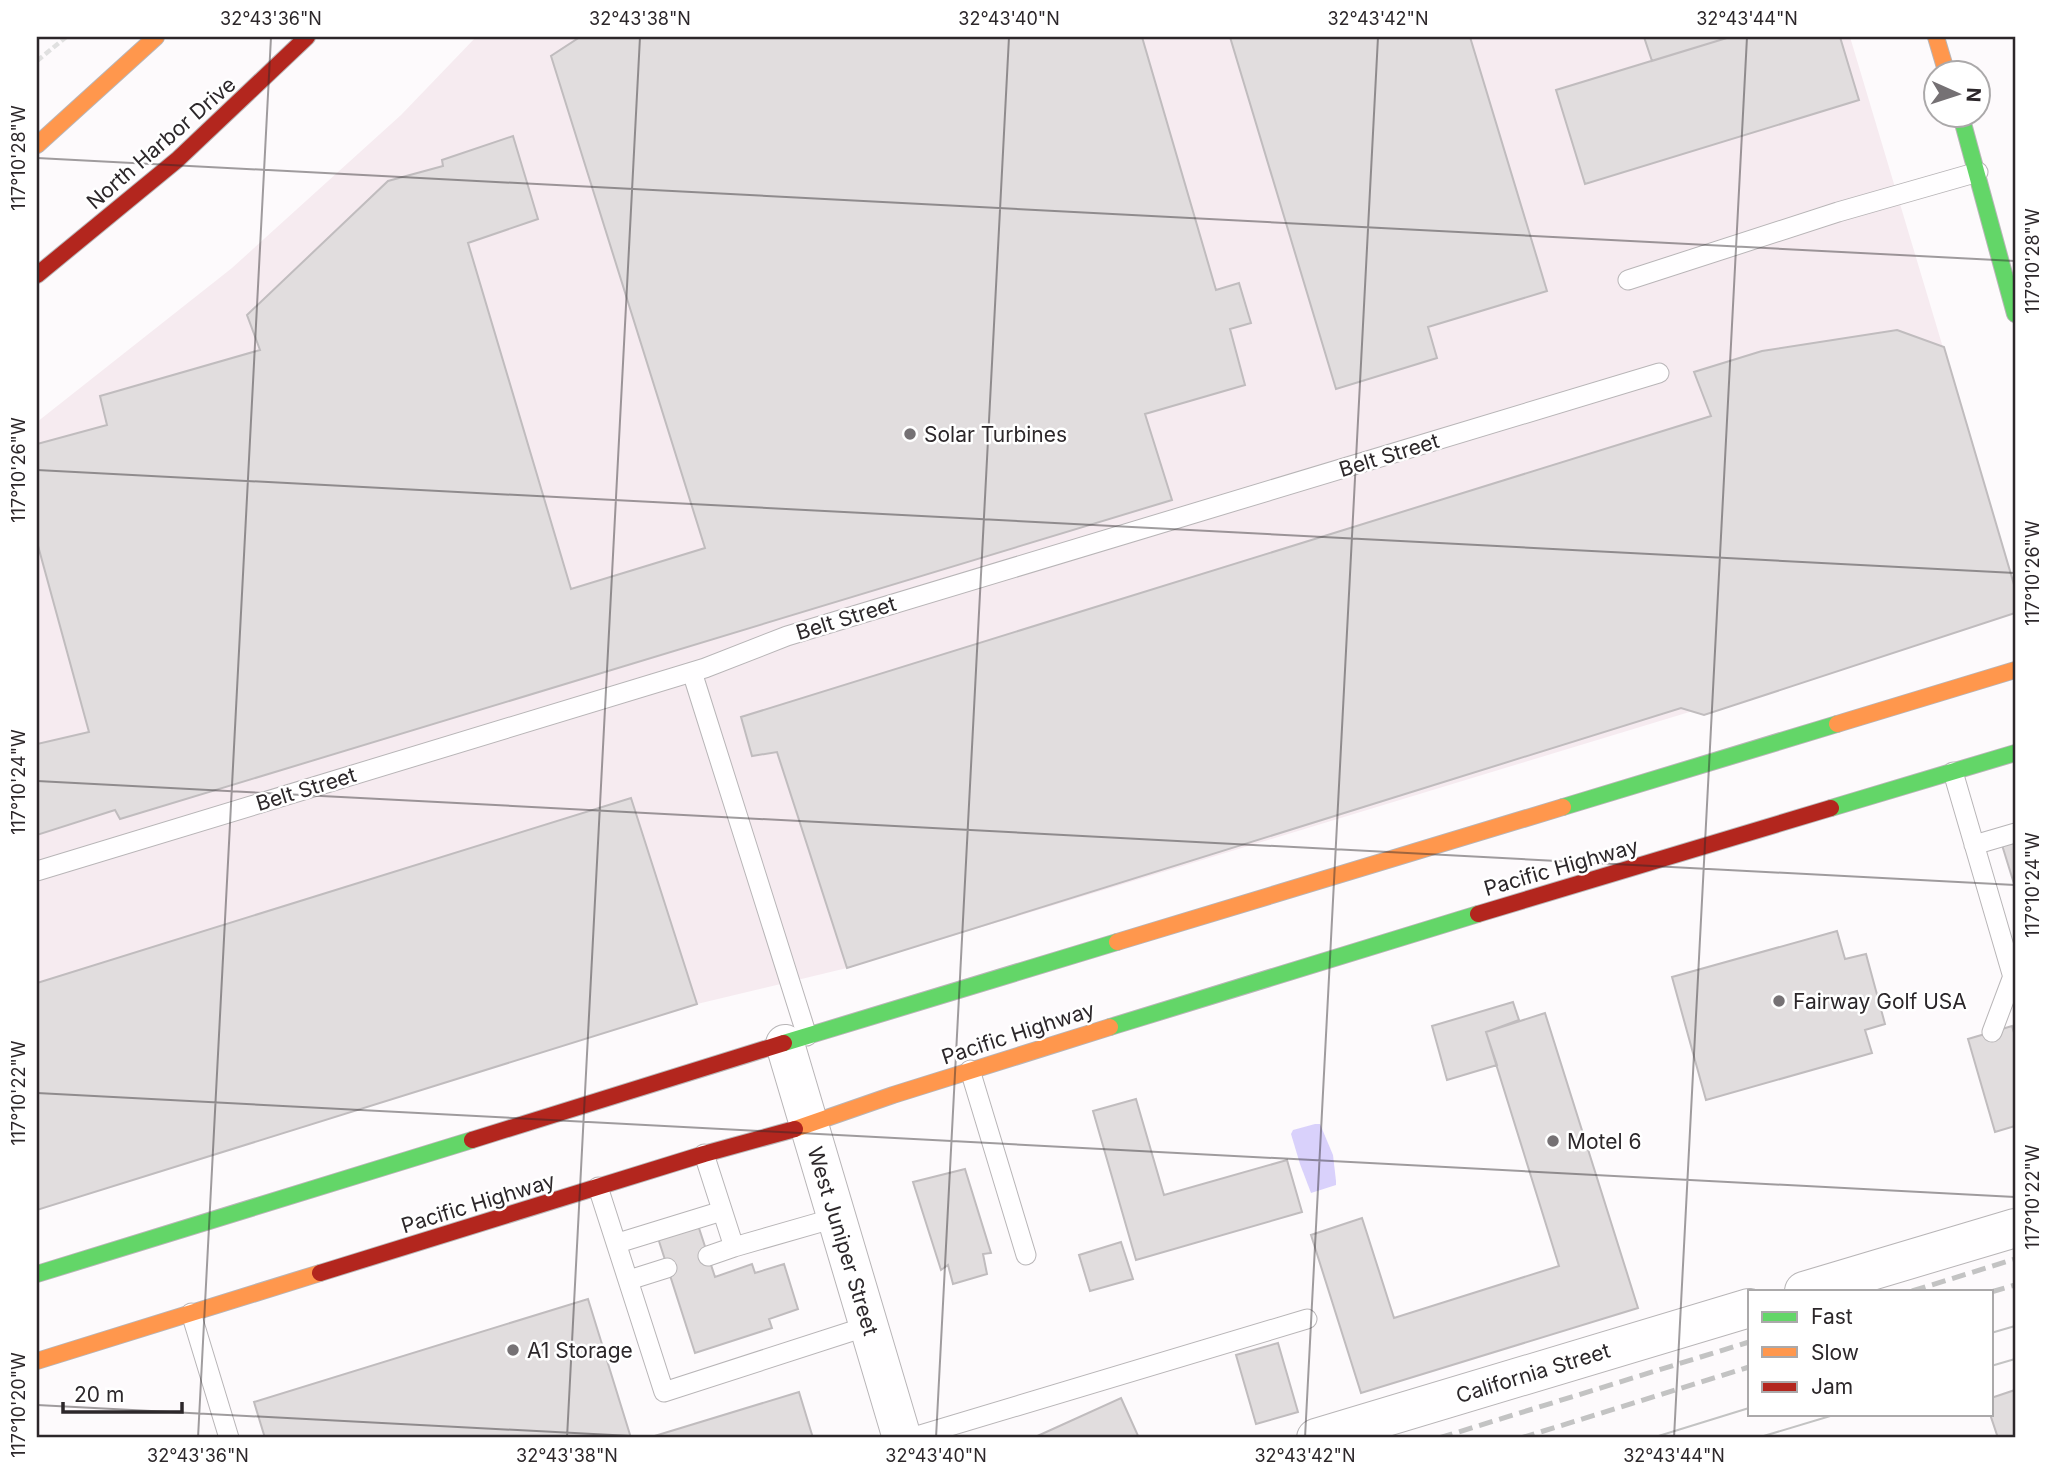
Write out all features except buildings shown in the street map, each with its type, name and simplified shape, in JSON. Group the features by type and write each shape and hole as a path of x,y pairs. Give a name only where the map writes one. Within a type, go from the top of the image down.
{"main road":[{"path":"37,145 156,37"},
{"name":"North Harbor Drive","path":"37,275 177,160 307,37"},
{"path":"1936,37 1943,60"},
{"path":"1965,130 2015,314"},
{"path":"37,1274 796,1040 2015,670"},
{"name":"Pacific Highway","path":"37,1361 704,1154 808,1125 970,1070 1370,945 2015,753"}],"street":[{"name":"West Juniper Street","path":"796,1040 808,1125 902,1438"},
{"path":"1807,1290 2015,1228"},
{"name":"California Street","path":"1316,1438 1748,1308"}],"lane":[{"path":"1628,280 1838,212 1978,172"},
{"name":"Belt Street","path":"37,871 692,672 787,636 1659,373"},
{"path":"692,672 796,1040"},
{"path":"1953,772 2014,980 1993,1032"},
{"path":"1974,845 2015,833"},
{"path":"970,1070 1026,1255"},
{"path":"704,1154 734,1247"},
{"path":"598,1187 664,1392 868,1326"},
{"path":"618,1243 722,1211"},
{"path":"708,1256 835,1218"},
{"path":"629,1280 667,1268"},
{"path":"191,1313 229,1438"},
{"path":"910,1438 1307,1319"}],"path":[{"path":"37,61 66,37"}],"shaded area":[{"name":"Solar Turbines","path":"476,37 1850,37 2015,588 2015,613 847,968 697,1004 37,1210 37,422 232,268 401,115"},
{"path":"1320,1124 1333,1155 1336,1185 1311,1193 1291,1134 1293,1130"}],"tram line":[{"path":"1993,1332 2015,1326"},
{"path":"1993,1365 2015,1359"},
{"path":"1652,1438 1748,1408"},
{"path":"1757,1438 1830,1416"}],"railway":[{"path":"1915,1290 2015,1259"},
{"path":"1993,1291 2015,1285"},
{"path":"1439,1438 1748,1342"},
{"path":"1521,1438 1748,1367"}],"traffic: fast":[{"path":"1965,130 2015,314"},
{"path":"1563,807 1837,724"},
{"path":"1831,808 2015,753"},
{"path":"1110,1027 1478,914"},
{"path":"784,1043 1117,942"},
{"path":"37,1274 472,1140"}],"traffic: slow":[{"path":"37,145 156,37"},
{"path":"1936,37 1943,60"},
{"path":"1837,724 2015,670"},
{"path":"1117,942 1563,807"},
{"path":"795,1129 893,1095 1110,1027"},
{"path":"37,1361 320,1273"}],"traffic: jam":[{"path":"37,275 177,160 307,37"},
{"path":"1478,914 1831,808"},
{"path":"472,1140 784,1043"},
{"path":"320,1273 704,1154 795,1129"}],"place":[{"name":"Solar Turbines","path":"910,434"},
{"name":"Fairway Golf USA","path":"1779,1001"},
{"name":"Motel 6","path":"1553,1141"},
{"name":"A1 Storage","path":"513,1350"}]}
